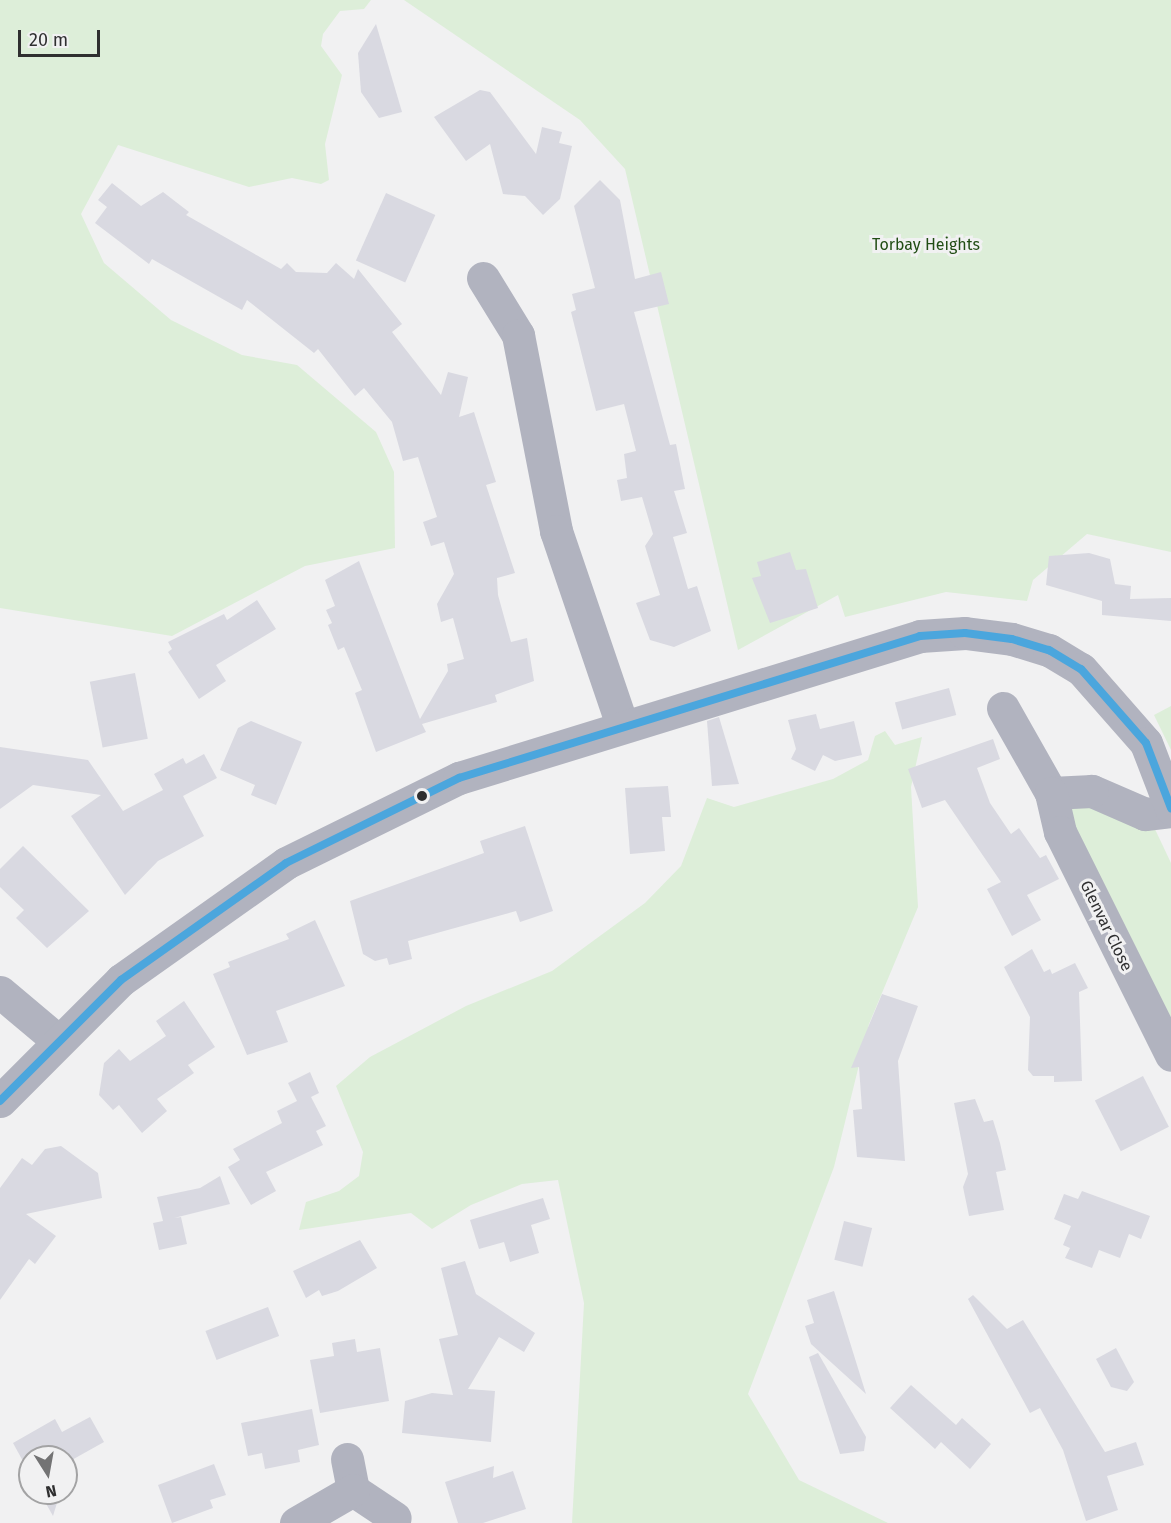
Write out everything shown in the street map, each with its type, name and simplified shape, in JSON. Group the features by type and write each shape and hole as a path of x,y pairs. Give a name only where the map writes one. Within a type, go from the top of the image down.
{"street":[{"path":"483,278 518,335 556,531 622,724"},
{"path":"0,1101 56,1039 121,980 286,862 459,778 622,724 920,636 965,633 1012,639 1048,650 1081,669 1107,693 1146,742 1171,809 1145,814 1092,791 1051,793"},
{"name":"Glenvar Close","path":"1003,708 1051,793 1060,832 1171,1055"},
{"path":"0,992 56,1039"},
{"path":"296,1523 350,1475 395,1518"}],"green space":[{"path":"0,0 371,0 364,9 340,11 323,34 321,46 342,75 325,144 329,180 321,184 292,178 249,187 118,145 81,214 104,263 171,320 242,355 297,365 376,432 394,472 395,548 305,566 172,636 0,608"},
{"name":"Torbay Heights","path":"404,0 1171,0 1171,552 1087,534 1033,580 1027,601 946,592 845,617 838,595 738,650 625,169 580,120"},
{"path":"1171,706 1171,750 1154,715"},
{"path":"885,731 895,745 922,737 911,787 918,907 869,1024 834,1167 748,1394 799,1480 888,1523 572,1523 584,1303 558,1180 522,1184 471,1205 432,1229 411,1213 299,1230 306,1202 339,1191 359,1176 363,1152 336,1086 370,1057 466,1006 552,971 645,903 681,866 707,798 734,807 833,779 868,760 875,736"},
{"path":"1082,798 1153,825 1171,863 1171,1038 1060,802"}],"building":[{"path":"376,24 402,112 379,118 361,92 358,53"},
{"path":"480,90 490,92 536,154 542,127 562,132 559,143 572,146 560,199 543,215 525,196 503,194 490,144 466,161 434,117"},
{"path":"600,180 620,200 635,279 661,272 669,304 634,312 670,445 676,444 685,489 674,491 687,533 673,537 688,589 697,586 711,631 674,647 650,640 636,603 660,595 645,546 653,534 642,497 621,501 617,480 627,478 624,454 636,451 624,404 596,411 571,312 576,310 572,294 595,288 574,206"},
{"path":"112,183 141,206 163,192 189,212 186,215 281,269 287,263 296,272 327,273 336,263 354,279 358,269 402,324 392,332 441,395 448,372 468,377 459,417 474,412 496,482 486,485 515,573 497,578 498,595 511,642 527,638 534,681 495,695 497,702 422,724 426,732 376,752 355,693 362,690 344,647 338,650 328,625 332,623 326,610 335,606 325,580 359,561 420,719 448,671 447,664 464,659 453,618 441,622 437,604 454,574 444,542 431,546 423,522 437,517 418,457 403,461 392,422 364,388 355,396 318,349 314,353 247,300 242,310 152,259 149,264 95,223 107,207 98,200"},
{"path":"386,193 435,215 405,283 356,261"},
{"path":"790,552 796,570 806,569 818,608 770,623 752,578 761,576 757,562"},
{"path":"1089,553 1110,559 1115,584 1131,586 1130,599 1171,598 1171,621 1102,615 1102,601 1046,585 1049,556"},
{"path":"257,600 276,629 216,665 226,681 199,699 168,652 172,649 168,642 224,614 227,620"},
{"path":"135,673 148,739 103,748 90,682"},
{"path":"949,688 956,715 902,730 895,702"},
{"path":"816,714 820,729 854,721 862,755 835,761 823,755 815,771 791,759 796,749 788,720"},
{"path":"719,717 739,784 712,786 707,721"},
{"path":"251,721 302,742 276,805 251,795 255,785 220,770 238,728"},
{"path":"993,739 1000,759 977,768 990,803 1011,834 1019,828 1040,858 1046,855 1059,879 1027,895 1041,920 1012,936 987,889 1001,882 945,800 922,808 908,769"},
{"path":"0,747 88,760 123,811 163,790 154,774 183,758 186,764 204,754 217,778 183,796 204,836 158,861 125,895 71,816 101,795 33,785 0,809"},
{"path":"668,786 671,817 662,817 665,851 630,854 625,788"},
{"path":"525,826 553,911 520,922 516,911 408,941 412,959 389,965 387,958 375,961 363,954 350,901 484,853 480,841"},
{"path":"23,846 89,911 47,948 16,918 24,910 0,887 0,869"},
{"path":"315,920 345,986 276,1011 288,1042 247,1055 213,974 230,967 228,962 289,939 286,934"},
{"path":"1032,949 1044,972 1050,969 1052,974 1075,963 1088,988 1079,992 1082,1081 1054,1082 1054,1076 1033,1076 1028,1070 1030,1017 1004,967"},
{"path":"882,994 918,1006 898,1061 905,1161 857,1157 853,1110 862,1109 859,1067 851,1068"},
{"path":"184,1001 215,1047 188,1065 194,1073 157,1099 167,1111 142,1133 119,1105 113,1110 99,1095 104,1063 119,1049 130,1061 166,1036 156,1021"},
{"path":"310,1072 319,1093 311,1097 326,1126 316,1131 323,1145 266,1172 276,1191 251,1205 228,1167 240,1160 233,1149 282,1123 277,1111 297,1101 288,1083"},
{"path":"1143,1076 1169,1127 1121,1151 1095,1101"},
{"path":"975,1099 984,1122 993,1120 1000,1143 1006,1170 996,1172 1004,1210 969,1216 963,1187 968,1174 954,1103"},
{"path":"61,1146 98,1173 102,1198 26,1214 56,1236 35,1264 29,1259 0,1300 0,1188 22,1158 32,1165 45,1149"},
{"path":"220,1176 230,1204 174,1218 181,1217 187,1244 159,1250 153,1223 163,1221 157,1197 200,1188"},
{"path":"1082,1191 1150,1216 1141,1239 1129,1234 1120,1258 1099,1250 1092,1268 1065,1258 1070,1248 1063,1245 1071,1226 1054,1219 1064,1194 1078,1199"},
{"path":"543,1198 550,1219 531,1225 539,1253 510,1262 504,1242 479,1249 470,1220"},
{"path":"844,1221 872,1228 862,1267 834,1260"},
{"path":"360,1240 377,1268 338,1291 322,1296 319,1290 306,1298 293,1271"},
{"path":"465,1261 476,1294 535,1333 524,1352 499,1337 468,1389 495,1391 491,1442 402,1433 405,1401 432,1393 453,1395 439,1339 458,1335 441,1268"},
{"path":"834,1291 866,1394 811,1344 805,1326 814,1323 807,1300"},
{"path":"973,1295 1007,1329 1023,1320 1105,1452 1136,1442 1144,1465 1107,1476 1118,1510 1086,1521 1063,1450 1040,1408 1030,1413 968,1299"},
{"path":"268,1307 279,1336 217,1360 205,1331"},
{"path":"355,1339 357,1352 380,1348 389,1401 320,1413 310,1360 334,1356 332,1343"},
{"path":"1116,1348 1134,1382 1127,1391 1111,1387 1096,1359"},
{"path":"818,1353 866,1437 864,1451 840,1454 809,1357"},
{"path":"911,1385 956,1425 962,1418 991,1444 970,1469 941,1442 935,1449 890,1408"},
{"path":"312,1409 319,1445 298,1450 300,1462 265,1469 262,1453 248,1456 241,1423"},
{"path":"90,1417 104,1442 78,1457 78,1445 18,1445 18,1452 13,1443 55,1419 62,1432"},
{"path":"214,1464 226,1495 210,1500 213,1508 172,1523 158,1485"},
{"path":"494,1466 493,1478 513,1471 526,1509 483,1523 458,1523 445,1482"},
{"path":"47,1505 56,1505 53,1516"}],"transit line":[{"path":"0,1101 121,980 286,863 459,778 920,636 965,633 1012,639 1049,650 1081,669 1146,743 1171,808"}]}
